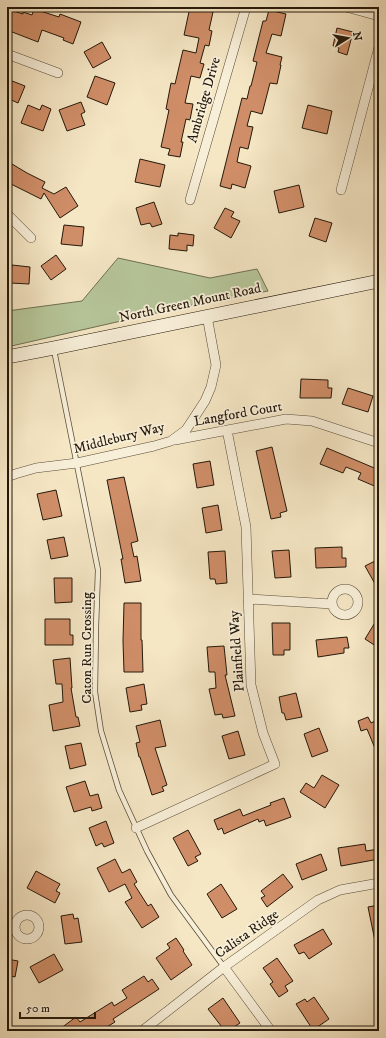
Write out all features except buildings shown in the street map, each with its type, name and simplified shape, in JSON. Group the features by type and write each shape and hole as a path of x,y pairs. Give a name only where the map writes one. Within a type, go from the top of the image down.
{"street":[{"name":"Ambridge Drive","path":"190,200 246,7"},
{"path":"346,7 379,16"},
{"path":"341,190 379,47"},
{"path":"7,54 58,73"},
{"path":"7,214 31,238"},
{"name":"North Green Mount Road","path":"7,357 379,281"},
{"name":"Middlebury Way","path":"7,477 36,468 77,463 154,446 171,441 186,430 205,401 211,386 216,365 207,316"},
{"name":"Langford Court","path":"171,441 286,419 312,421 379,443"},
{"name":"Plainfield Way","path":"136,828 275,764 263,733 251,685 246,527 227,430"},
{"path":"248,599 332,604"},
{"name":"Calista Ridge","path":"142,1031 224,967 318,900 340,890 379,883"},
{"path":"224,967 270,1031"}],"lane":[{"name":"Caton Run Crossing","path":"54,348 98,570 95,692 101,731 119,790 147,851 171,895 224,967"}],"green space":[{"path":"118,258 210,278 257,269 268,291 187,306 7,347 7,311 82,301"}]}
